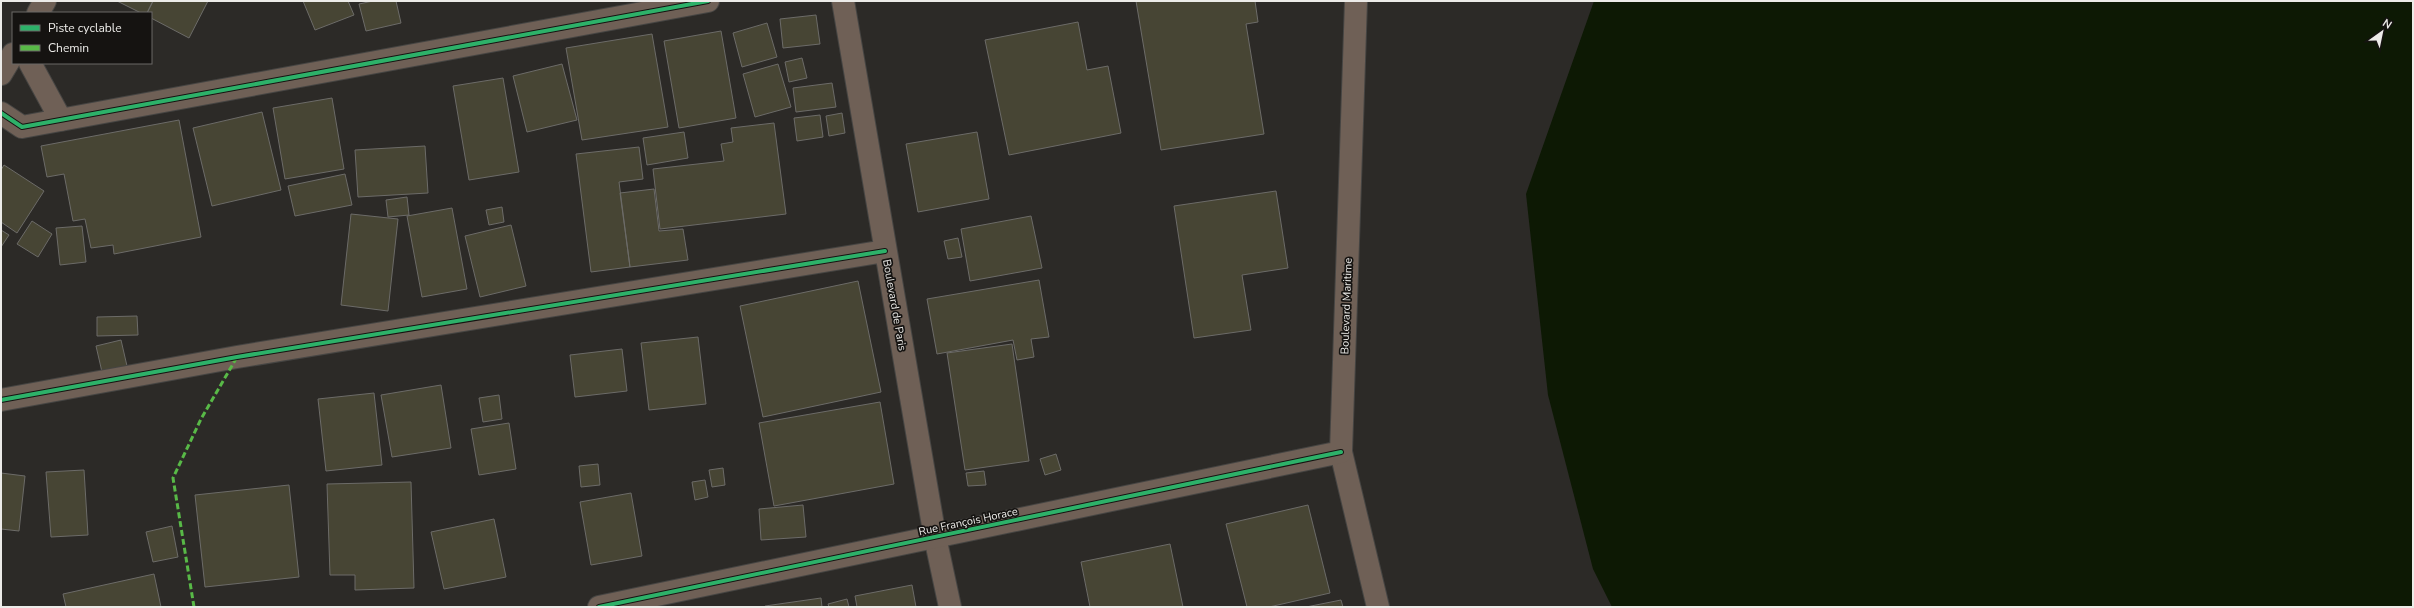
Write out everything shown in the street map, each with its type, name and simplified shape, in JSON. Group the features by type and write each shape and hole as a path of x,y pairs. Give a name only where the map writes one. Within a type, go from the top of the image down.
{"street":[{"path":"39,12 45,1"},
{"path":"1,113 22,127 708,1"},
{"name":"Boulevard de Paris","path":"843,1 935,537 950,607"},
{"name":"Boulevard Maritime","path":"1356,1 1341,452 1378,607"},
{"path":"1,74 12,56"},
{"path":"31,64 61,120"},
{"path":"1,400 237,357 885,251"},
{"name":"Rue François Horace","path":"599,607 1341,452"}],"shaded area":[{"path":"1594,1 2413,1 2413,607 1612,607 1593,569 1548,395 1526,194"}],"building":[{"path":"117,1 153,1 148,12 139,12"},
{"path":"153,1 208,1 189,38 152,19 152,12 148,12"},
{"path":"303,1 348,1 354,15 315,30"},
{"path":"373,1 396,1 401,23 366,31 359,4"},
{"path":"1136,1 1255,1 1258,22 1246,24 1264,134 1161,150"},
{"path":"816,15 820,44 783,48 780,19"},
{"path":"1078,22 1087,70 1108,66 1121,133 1009,155 985,40"},
{"path":"767,23 777,57 742,67 733,33"},
{"path":"721,31 736,118 679,128 664,41"},
{"path":"652,34 668,127 582,140 566,48"},
{"path":"802,58 807,78 789,82 785,62"},
{"path":"562,64 577,120 527,132 513,76"},
{"path":"778,64 791,107 755,117 743,74"},
{"path":"503,78 519,172 469,180 453,86"},
{"path":"832,83 836,107 796,112 793,88"},
{"path":"332,98 344,169 285,179 273,108"},
{"path":"262,112 281,190 212,206 193,128"},
{"path":"842,113 845,133 829,136 826,116"},
{"path":"820,115 823,137 797,141 794,118"},
{"path":"179,120 201,237 114,254 113,245 91,248 85,219 73,221 64,174 47,177 41,146"},
{"path":"774,123 786,214 660,229 653,169 724,161 721,144 733,142 731,128"},
{"path":"684,132 688,158 647,165 643,138"},
{"path":"977,132 989,199 918,212 906,144"},
{"path":"425,146 428,193 358,197 355,150"},
{"path":"639,147 643,179 619,182 630,267 591,272 576,154"},
{"path":"4,165 44,191 17,233 1,222 1,170"},
{"path":"345,174 352,205 295,216 288,186"},
{"path":"654,189 659,231 683,229 688,260 630,267 620,193"},
{"path":"1276,191 1288,268 1242,275 1251,330 1194,338 1174,206"},
{"path":"407,197 409,215 388,217 386,200"},
{"path":"502,207 504,222 489,225 486,210"},
{"path":"452,208 467,289 422,297 407,216"},
{"path":"351,214 398,219 388,311 341,305"},
{"path":"1031,216 1042,268 970,281 961,229"},
{"path":"32,221 52,234 38,257 17,244"},
{"path":"511,225 526,286 480,297 465,236"},
{"path":"82,226 86,262 60,265 56,228"},
{"path":"1,230 9,235 1,247"},
{"path":"958,238 962,257 948,259 944,241"},
{"path":"1039,280 1049,337 1031,339 1034,357 1017,360 1013,340 937,354 927,299"},
{"path":"858,281 881,392 763,417 740,306"},
{"path":"137,316 138,335 97,336 97,317"},
{"path":"698,337 706,404 649,410 641,343"},
{"path":"121,340 127,366 102,372 96,346"},
{"path":"1012,344 1029,461 965,470 947,353"},
{"path":"622,349 627,391 575,397 570,355"},
{"path":"441,385 451,448 392,457 381,395"},
{"path":"374,393 382,465 326,471 318,399"},
{"path":"499,395 502,419 483,422 479,398"},
{"path":"880,402 894,484 774,506 759,423"},
{"path":"509,423 516,469 479,475 471,429"},
{"path":"1056,454 1061,470 1045,475 1040,459"},
{"path":"598,464 600,485 581,487 579,466"},
{"path":"723,468 725,485 712,487 709,470"},
{"path":"84,470 88,535 51,537 46,472"},
{"path":"984,471 986,485 968,486 966,473"},
{"path":"1,473 25,476 19,531 1,529"},
{"path":"705,480 708,497 695,500 692,482"},
{"path":"411,482 414,588 355,590 355,575 330,575 327,484"},
{"path":"289,485 299,577 205,587 195,495"},
{"path":"631,493 642,556 591,565 580,502"},
{"path":"803,505 806,537 761,540 759,509"},
{"path":"1308,505 1330,593 1269,607 1247,607 1226,524"},
{"path":"494,519 506,577 444,589 431,532"},
{"path":"172,526 178,557 153,562 146,532"},
{"path":"1170,544 1183,607 1090,607 1081,562"},
{"path":"154,574 161,607 66,607 63,594"},
{"path":"912,585 916,607 857,607 855,596"},
{"path":"821,598 822,607 765,606"},
{"path":"847,599 849,607 829,607 828,604"},
{"path":"1341,600 1343,607 1306,607"}],"marked path":[{"path":"194,607 173,478 201,419 237,357"}],"cycle path":[{"path":"1,113 22,127 708,1"},
{"path":"1,400 237,357 885,251"},
{"path":"599,607 1341,452"}]}
